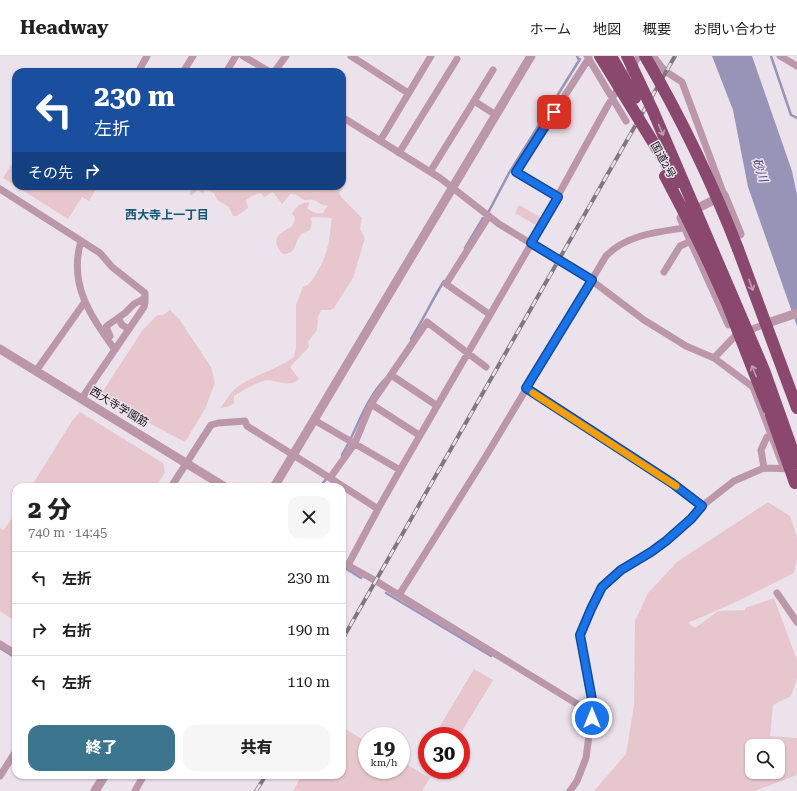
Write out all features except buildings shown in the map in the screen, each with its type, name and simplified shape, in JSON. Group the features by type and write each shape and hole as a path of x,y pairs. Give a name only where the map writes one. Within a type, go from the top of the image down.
{"highway":[{"path":"612,56 630,89 664,160"},
{"path":"621,56 653,111"},
{"name":"国道2号","path":"627,56 653,111 764,370 797,463"},
{"path":"645,56 688,135 720,203 797,408"},
{"path":"593,57 621,99 664,175 708,260 727,303 737,335 768,408 796,486"},
{"name":"国道2号","path":"593,57 664,160 720,267"}],"street":[{"path":"140,68 148,56"},
{"path":"186,68 193,56"},
{"path":"228,68 236,56"},
{"path":"243,56 263,68"},
{"path":"277,68 286,56"},
{"path":"352,56 408,93"},
{"path":"380,141 431,56"},
{"path":"277,483 531,56"},
{"path":"346,561 378,509 419,435 558,197 612,99 639,56"},
{"path":"653,56 666,72 682,82 740,234"},
{"path":"780,56 797,66"},
{"path":"593,57 612,99 626,121"},
{"path":"558,197 516,172 593,57"},
{"path":"399,152 457,59"},
{"path":"430,172 494,70"},
{"path":"474,101 496,115"},
{"path":"346,120 453,187 489,216 592,280 644,320 686,346 714,358 753,387 784,468"},
{"path":"0,189 100,253 112,267 143,290 145,298 144,307 82,398"},
{"path":"724,195 682,216 681,218 684,228 737,335"},
{"path":"489,216 446,284 490,314"},
{"path":"399,595 486,456 606,256 615,248 650,232 684,228"},
{"path":"81,241 77,278 84,303 116,348"},
{"path":"664,272 680,246 691,241"},
{"path":"116,348 106,330 106,327 128,311 134,304 145,298"},
{"path":"36,371 84,303"},
{"path":"714,358 737,335 797,313"},
{"path":"118,318 122,325 129,329"},
{"path":"328,477 352,442 371,404 427,322 486,367"},
{"name":"西大寺学園筋","path":"0,349 219,483"},
{"path":"391,375 436,406"},
{"path":"526,388 672,483 702,506"},
{"path":"371,404 419,435"},
{"path":"314,420 400,470"},
{"path":"174,483 211,425 245,421 247,426 337,483"},
{"path":"764,468 761,450 767,437 771,436"},
{"path":"570,791 577,781 586,758 593,705 580,635 602,587 621,570 666,541 691,519 702,506 734,481 764,468 797,469"},
{"path":"346,489 378,509"},
{"path":"346,564 579,705 593,705"},
{"path":"777,593 797,622"},
{"path":"0,644 12,652"},
{"path":"0,776 12,757"},
{"path":"95,791 102,779"},
{"path":"135,791 142,779"}],"shaded area":[{"path":"12,163 12,184 3,178"},
{"path":"22,190 96,190 89,201 82,197 68,219"},
{"path":"192,190 198,190 192,195 190,195"},
{"path":"207,190 341,190 339,193 342,198 362,218 360,229 365,238 353,278 334,308 330,310 321,310 318,317 317,330 308,342 309,347 290,367 299,379 288,384 268,380 261,382 234,396 234,403 230,406 221,408 236,388 243,383 280,366 294,357 296,347 296,305 303,287 312,281 324,258 328,246 332,218 311,218 312,223 310,230 300,236 292,251 284,254 276,244 276,241 281,233 293,225 295,217 292,214 295,209 303,203 309,202 307,208 311,211 323,213 328,205 312,200 306,200 290,194 282,204 273,192 264,197 261,193 246,200 248,208 237,216 233,216 229,207 217,200 214,193"},
{"path":"519,205 542,218 537,226 515,213"},
{"path":"170,310 179,319 211,367 215,383 205,409 185,442 103,399 101,394 142,331 157,315 163,315"},
{"path":"80,412 163,463 165,472 158,483 33,483 72,421"},
{"path":"768,502 790,516 797,537 797,559 794,573 736,602 688,623 695,628 718,611 745,610 745,608 774,598 797,660 797,679 791,696 773,705 770,736 797,738 797,775 755,791 594,791 626,754 634,705 635,621 648,593 677,562"},
{"path":"12,518 12,619 0,611 0,528 4,530"},
{"path":"474,669 493,680 464,727 439,727"},
{"path":"346,729 358,737 358,779 410,779 410,766 418,771 418,779 429,779 422,791 293,791 300,779 346,779"}],"water":[{"name":"砂川","path":"712,56 752,56 792,171 797,195 797,326 748,187 733,110"}],"waterway":[{"path":"577,56 579,60"},
{"path":"771,56 791,115 797,118"},
{"path":"489,211 509,173 580,59"},
{"path":"465,248 483,218"},
{"path":"411,339 444,281"},
{"path":"342,455 371,397 384,380"},
{"path":"323,483 327,478"},
{"path":"346,569 361,578"},
{"path":"386,593 491,656"},
{"path":"0,648 12,656"}],"railway":[{"path":"346,633 675,56"},
{"path":"256,791 264,779"}],"slow traffic":[{"path":"533,393 676,486"}],"district":[{"name":"西大寺上一丁目","path":"167,215"}],"route":[{"path":"554,112 516,172 558,197 531,243 592,280 526,388 690,495 702,506 691,519 666,541 621,570 602,587 580,635 593,705 592,718"}]}
